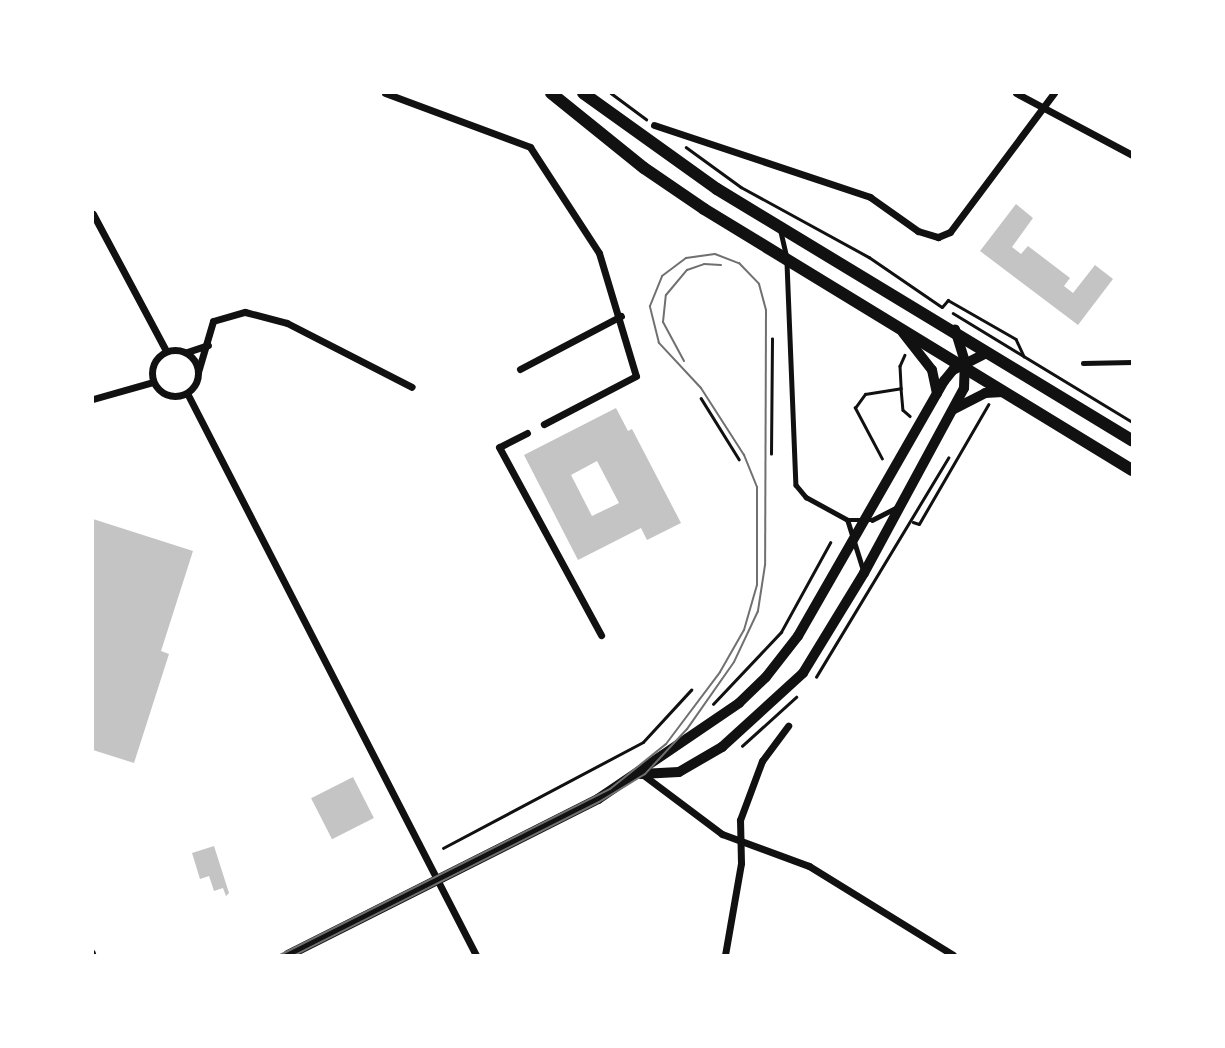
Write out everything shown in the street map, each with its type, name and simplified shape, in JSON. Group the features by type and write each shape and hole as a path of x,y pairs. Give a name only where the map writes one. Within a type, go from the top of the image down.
{"main road":[{"path":"551,93 644,169 787,261 964,365 1003,392 1132,470"},
{"path":"583,93 657,149 780,228 955,330 987,353 1132,440"}],"street":[{"path":"385,93 395,94 422,109 516,138 542,160 599,253 621,316 636,376 544,424"},
{"path":"1016,93 1132,155"},
{"path":"654,125 870,197 918,231 938,237 950,232 1054,93"},
{"path":"93,214 166,351"},
{"path":"187,393 198,373 213,321 245,312 287,323 412,387"},
{"path":"520,369 621,316"},
{"path":"899,329 932,370 937,393"},
{"path":"641,774 679,772 722,747 780,699 808,665 903,504 964,388 964,365 955,330"},
{"path":"166,351 187,352 208,345"},
{"path":"166,351 152,367 153,382 171,396 187,393"},
{"path":"187,352 198,373"},
{"path":"288,955 641,774 721,717 766,677 798,636 937,393 964,365 987,353"},
{"path":"93,399 153,382"},
{"path":"954,409 985,393 1003,392"},
{"path":"187,393 476,955"},
{"path":"527,433 499,447 601,635"},
{"path":"725,955 740,843 740,820 757,773 788,726"},
{"path":"641,774 740,843 788,855 809,866 953,955"}],"lane":[{"path":"780,228 787,261 793,477 806,497 848,520 866,521 903,504"},
{"path":"1083,363 1132,362"},
{"path":"848,520 856,538 864,573"}],"path":[{"path":"611,93 654,125"},
{"path":"676,141 741,187 869,257 942,307 948,300 1016,339 1024,356"},
{"path":"953,313 1132,422"},
{"path":"771,454 772,339"},
{"path":"905,355 900,366 901,388 903,410 910,416"},
{"path":"883,460 855,408 865,394 901,388"},
{"path":"701,398 739,459"},
{"path":"912,521 919,524 988,405"},
{"path":"713,704 781,632 830,543"},
{"path":"443,848 643,742 680,706 691,690"}],"building":[{"path":"1016,204 1033,218 1012,247 1021,254 1028,246 1070,278 1064,286 1073,293 1095,265 1113,279 1078,325 980,251"},
{"path":"616,408 628,431 632,429 681,523 647,540 641,528 578,560 524,455","holes":["597,461 619,503 592,516 571,475"]},
{"path":"93,519 193,551 161,651 169,654 134,763 93,750"},
{"path":"353,777 374,818 332,839 311,798"},
{"path":"214,846 229,893 226,896 223,888 214,891 209,876 200,879 192,853"}],"tram line":[{"path":"280,955 610,789 666,744 720,672 744,630 757,585 757,487 744,455 701,388 659,343 650,306 662,276 686,258 715,254 739,263 759,284 766,310 765,565 758,611 734,662 687,729 645,774 599,802 295,955"},
{"path":"684,361 663,322 666,295 687,270 704,264 721,265"}]}
